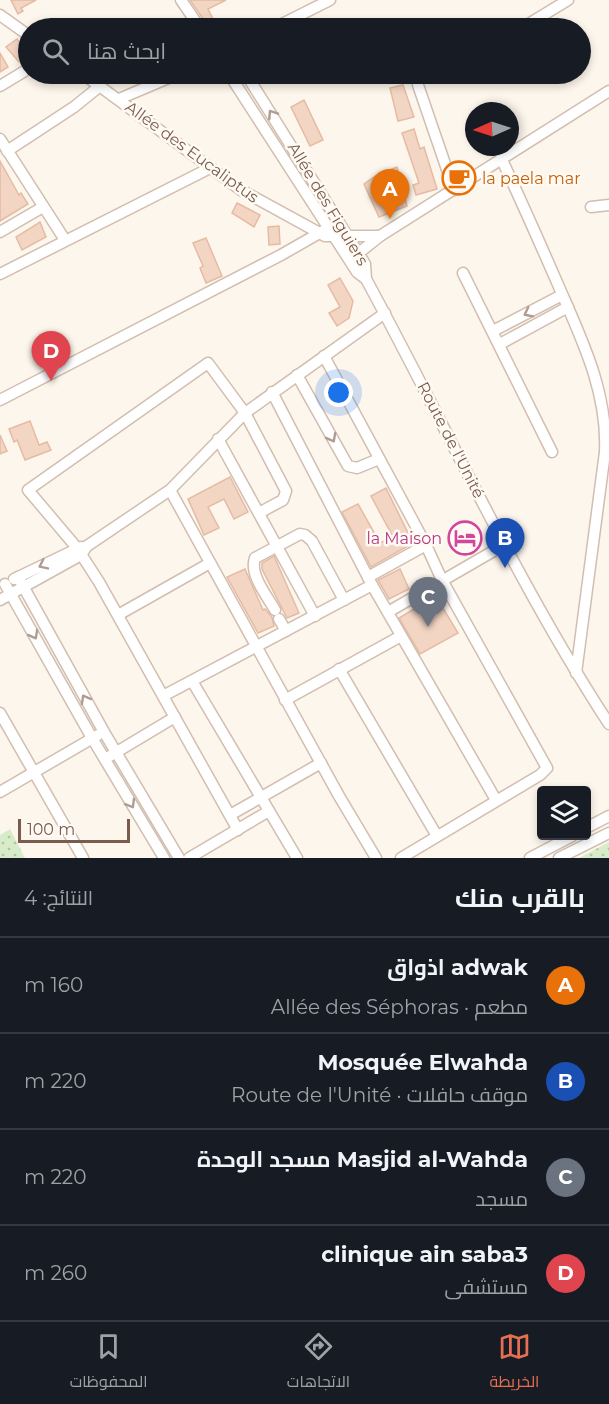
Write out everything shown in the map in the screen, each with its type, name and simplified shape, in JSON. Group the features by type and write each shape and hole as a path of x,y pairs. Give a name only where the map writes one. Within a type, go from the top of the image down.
{"street":[{"path":"181,0 193,18"},
{"path":"304,0 310,10"},
{"path":"294,18 330,0"},
{"path":"538,18 568,0"},
{"path":"0,15 18,28"},
{"path":"0,86 18,75"},
{"name":"Allée des Eucaliptus","path":"97,84 210,168 267,206 319,234 342,237 380,236"},
{"path":"119,99 154,84"},
{"name":"Allée des Figuiers","path":"236,84 330,227 342,237"},
{"name":"Allée des Figuiers","path":"252,84 355,257 358,273 366,279"},
{"path":"418,85 454,190"},
{"path":"7,151 100,86"},
{"path":"355,257 380,236 609,91"},
{"path":"0,139 65,240"},
{"path":"501,158 568,307 599,388 606,437 576,673"},
{"path":"0,274 210,168"},
{"path":"591,207 609,204"},
{"path":"0,232 43,207"},
{"path":"0,400 330,227"},
{"path":"463,273 552,452"},
{"name":"Route de l'Unité","path":"366,279 504,545 576,673 609,724"},
{"path":"493,331 562,295"},
{"path":"500,344 568,307"},
{"path":"0,600 23,588 171,490 245,413 385,313"},
{"path":"324,356 426,545 442,580 547,768 540,775 401,858"},
{"path":"238,830 82,550 29,493 29,487 208,363 245,413 286,491 283,500 259,513"},
{"path":"297,375 348,466 357,468 379,459"},
{"path":"272,392 370,581 496,800"},
{"path":"218,439 315,616"},
{"path":"171,490 285,699 376,858"},
{"path":"286,632 254,572 255,558 300,534 309,537 344,600"},
{"path":"162,696 344,600 426,545"},
{"path":"388,612 504,545"},
{"path":"82,550 2,585 11,595 104,759 164,858"},
{"path":"118,615 210,563"},
{"path":"18,577 104,732 179,858"},
{"path":"285,699 401,636"},
{"path":"339,669 437,836"},
{"path":"192,681 297,858"},
{"path":"104,759 175,717"},
{"path":"2,719 83,858"},
{"path":"0,792 104,732"},
{"path":"230,815 321,763"},
{"path":"189,858 269,811"},
{"path":"591,825 609,816"},
{"path":"559,858 609,832"},
{"path":"530,858 564,840"}],"green space":[{"path":"10,829 25,858 0,858 0,835"},
{"path":"609,842 609,858 579,858"}],"building":[{"path":"11,0 36,0 21,8 23,11 18,14"},
{"path":"190,0 226,0 208,9 212,18 203,18"},
{"path":"17,39 18,61 6,47"},
{"path":"0,53 8,67 0,72"},
{"path":"403,85 414,117 398,121 390,88"},
{"path":"304,100 323,140 310,146 291,107"},
{"path":"414,129 420,149 424,147 437,189 416,195 413,185 419,183 402,133"},
{"path":"0,161 19,195 21,193 28,204 0,221"},
{"path":"397,167 407,206 379,217 364,184 377,175"},
{"path":"237,203 260,215 254,227 232,213"},
{"path":"40,222 46,237 22,250 16,237"},
{"path":"279,226 280,244 269,245 268,227"},
{"path":"206,238 222,276 206,283 200,268 203,266 193,243"},
{"path":"340,278 353,301 349,318 337,326 329,313 340,307 328,285"},
{"path":"30,421 39,445 47,442 51,450 25,460 17,440 14,442 9,429"},
{"path":"0,435 7,451 0,454"},
{"path":"230,477 248,512 234,519 224,499 208,507 219,528 204,535 188,499"},
{"path":"386,488 413,543 371,567 342,512 358,504 380,543 393,537 371,496"},
{"path":"274,556 299,613 287,618 262,569 262,563"},
{"path":"245,569 263,610 265,609 272,617 274,626 258,633 227,577"},
{"path":"400,569 409,589 389,599 378,580"},
{"path":"434,597 437,598 458,633 420,654 399,618"}],"place":[{"name":"la paela mar","path":"459,178"},
{"name":"adwak اذواق","path":"390,219"},
{"name":"clinique ain saba3","path":"51,381"},
{"name":"la Maison","path":"465,538"},
{"name":"Mosquée Elwahda","path":"505,568"},
{"name":"Masjid al-Wahda مسجد الوحدة","path":"428,627"}]}
